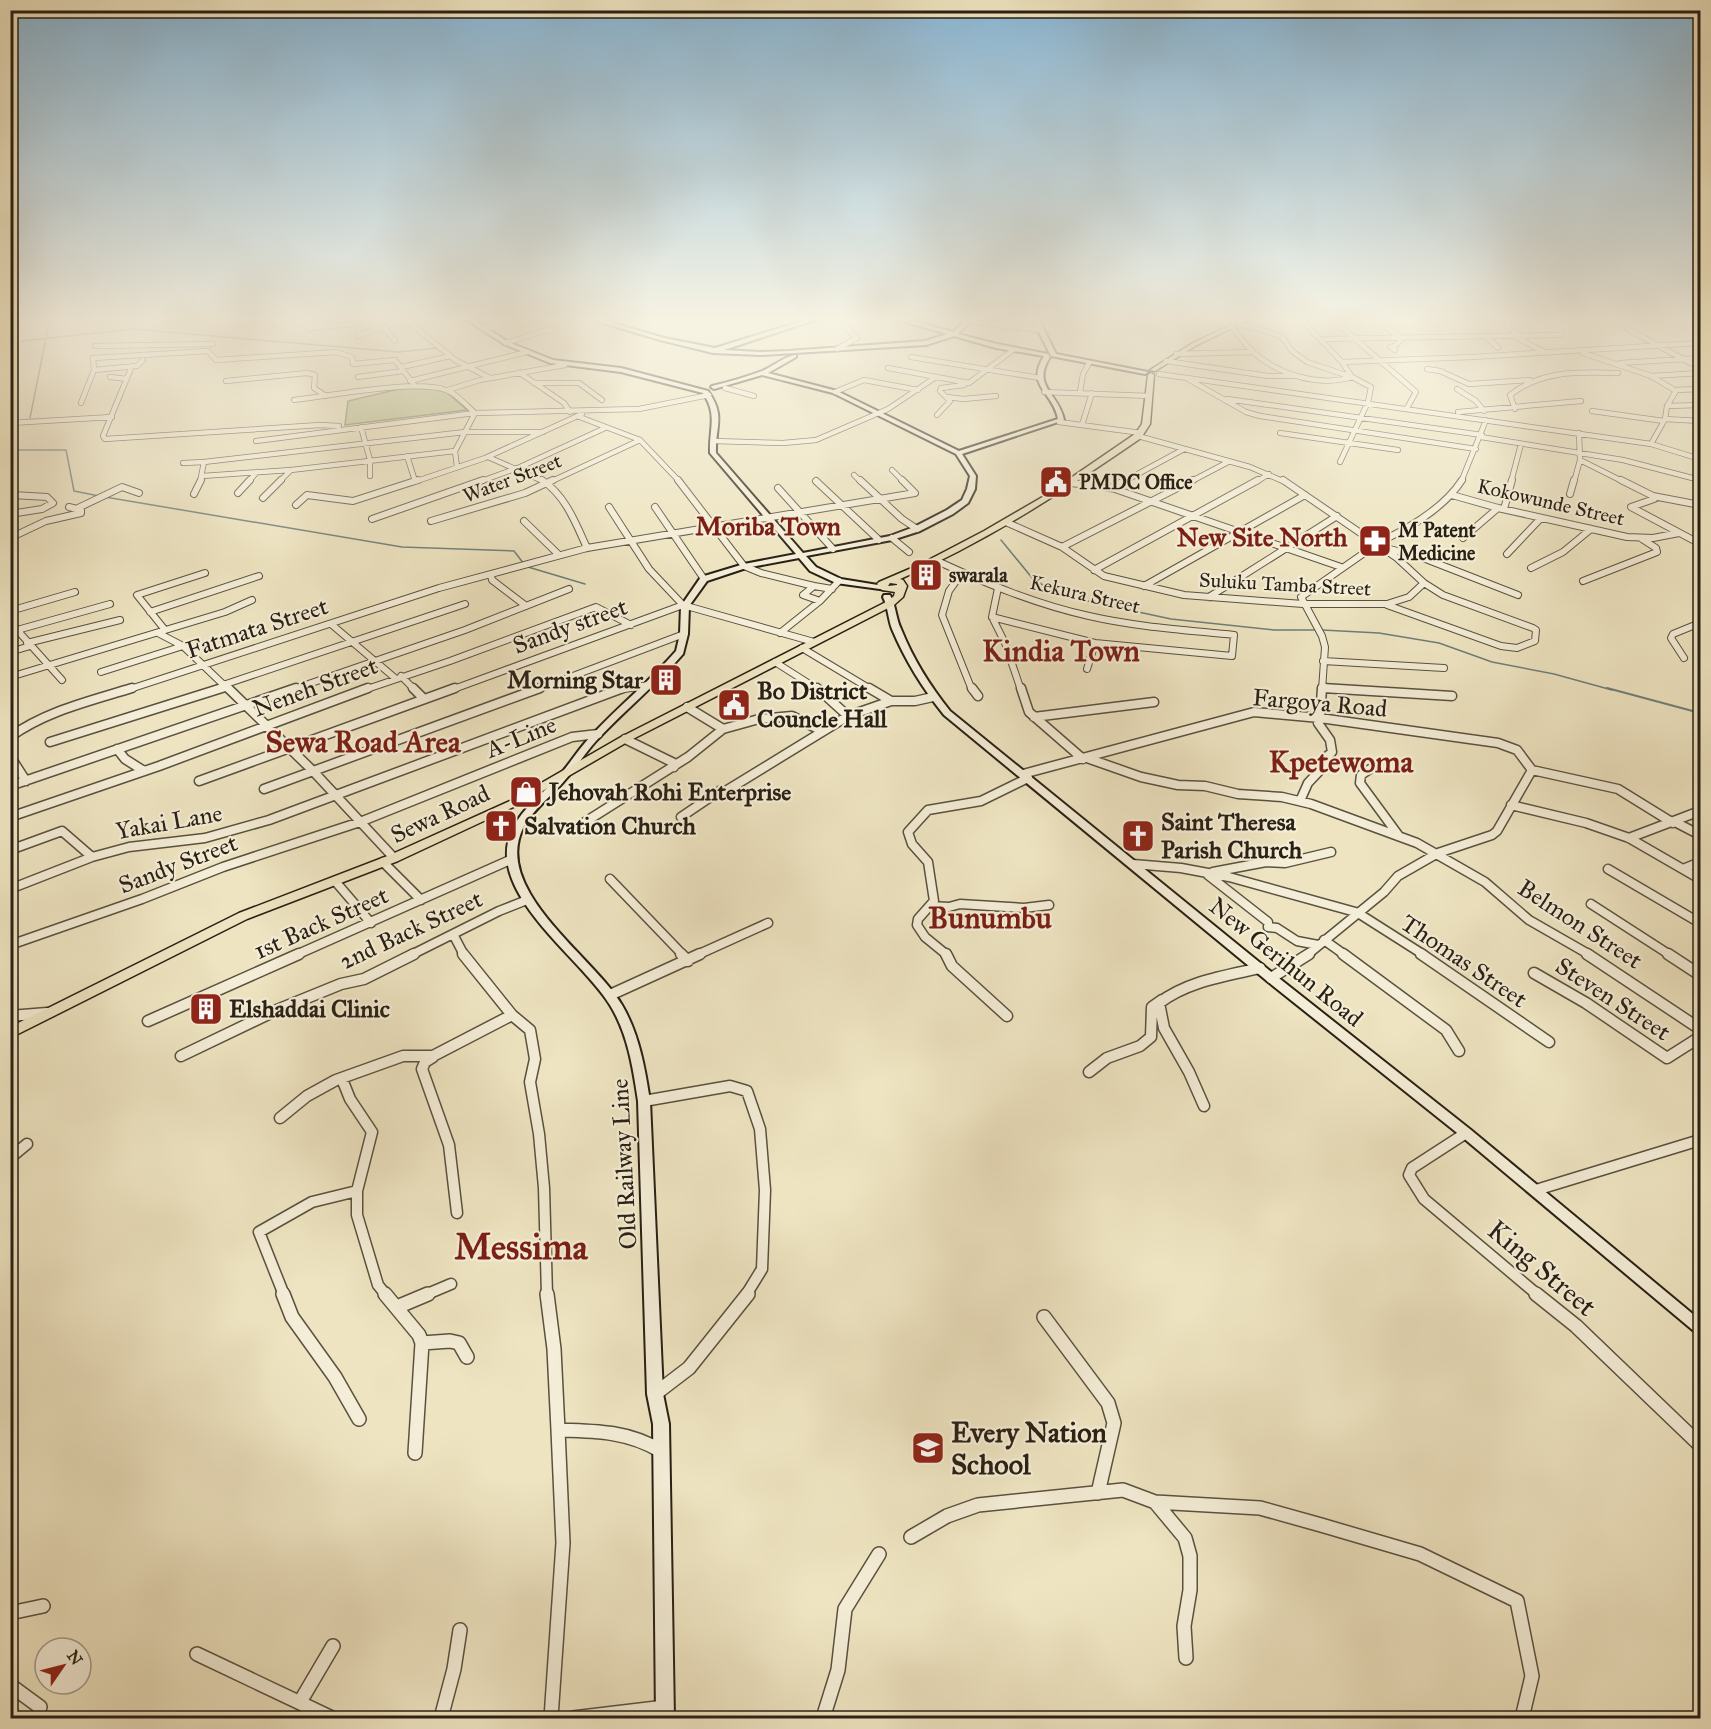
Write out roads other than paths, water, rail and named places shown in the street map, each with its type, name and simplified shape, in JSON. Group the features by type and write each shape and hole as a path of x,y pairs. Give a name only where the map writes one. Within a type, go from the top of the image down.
{"main road":[{"path":"887,589 898,597 902,586 920,568 1008,523 1140,435 1146,424 1150,399"},
{"name":"Sewa Road","path":"10,1033 243,916 389,860 458,830 563,777 625,739 875,610 887,589 920,568"},
{"path":"887,589 902,586"}],"street":[{"path":"81,403 83,399"},
{"path":"119,399 103,436 108,440 320,425 361,427"},
{"path":"294,400 305,399"},
{"path":"458,399 475,413"},
{"path":"557,399 575,413 605,428 637,437 687,490 744,566 761,573 831,589"},
{"path":"256,441 475,413 575,413 639,409 684,399"},
{"path":"714,399 717,424 713,453 720,464 800,554 817,572 839,581 887,589"},
{"path":"510,860 510,842 523,819 563,777 598,734 680,652 684,634 684,605 704,579 744,566 892,538 917,529 950,512 965,501 971,489 973,476 958,453 849,399"},
{"path":"714,441 783,443 810,441 895,406 906,399"},
{"path":"937,415 950,401 948,399"},
{"path":"958,453 1059,422 1062,418 1061,413 1049,399"},
{"path":"1082,425 1090,399"},
{"path":"1222,399 1246,412 1260,416 1476,449"},
{"path":"1229,399 1300,405 1521,444 1580,452 1653,467 1701,480"},
{"path":"1344,399 1651,444 1701,459"},
{"path":"1340,462 1369,399"},
{"path":"1407,408 1412,399"},
{"path":"1472,399 1484,411"},
{"path":"1511,399 1515,409"},
{"path":"1651,444 1665,420 1667,406 1671,399"},
{"path":"1436,412 1515,409 1581,401"},
{"path":"1295,415 1300,405"},
{"path":"1667,406 1701,405"},
{"path":"1592,411 1665,420 1701,421"},
{"path":"457,467 455,451 475,413"},
{"path":"296,505 304,496 310,495 353,501 488,457 543,432 575,413"},
{"path":"10,423 112,417"},
{"path":"1300,801 1308,783 1327,763 1325,758 1332,752 1330,740 1319,720 1325,647 1301,597 1371,546 1401,532 1452,495 1466,473 1486,420"},
{"name":"Suluku Tamba Street","path":"1008,523 1062,547 1104,576 1184,595 1303,604 1387,604 1408,597 1424,583 1397,558 1305,495 1269,474 1140,435 1059,422"},
{"path":"361,427 370,460 370,476"},
{"path":"372,519 514,468 564,448 605,428"},
{"path":"183,463 465,432 543,432"},
{"path":"1280,433 1398,450"},
{"path":"1570,494 1580,460 1579,433"},
{"name":"Water Street","path":"431,521 482,507 546,484 640,440"},
{"path":"1463,538 1501,509 1521,444"},
{"path":"1112,488 1184,449"},
{"path":"202,476 291,470 455,451"},
{"path":"407,456 415,481"},
{"path":"488,457 554,490 573,519 587,548"},
{"path":"1580,460 1653,496 1701,505"},
{"path":"194,494 202,476 204,462"},
{"path":"1062,547 1228,462"},
{"path":"263,498 291,470"},
{"name":"Fatmata Street","path":"10,737 30,723 76,705 205,666 439,588 559,555 587,548 842,507 916,492 892,470"},
{"path":"238,493 257,472"},
{"path":"1084,474 1097,485"},
{"path":"1094,570 1269,474"},
{"path":"854,475 902,519 917,529"},
{"path":"816,481 879,540"},
{"path":"1071,483 1112,488 1341,567"},
{"path":"69,507 78,508 122,487 139,493"},
{"path":"778,488 833,549"},
{"path":"10,491 13,491 12,495 47,497 53,503 42,509 10,514"},
{"path":"1144,586 1305,495"},
{"name":"Kokowunde Street","path":"1452,495 1501,509 1642,538"},
{"path":"1653,496 1654,499 1631,507 1678,533 1693,540 1701,540"},
{"path":"609,507 668,592 684,605 814,642"},
{"path":"655,507 704,579"},
{"path":"10,538 46,521 81,513 78,508"},
{"path":"1208,597 1337,516"},
{"path":"1507,554 1541,518"},
{"path":"524,521 543,543 559,555"},
{"path":"1531,568 1575,546 1591,529"},
{"path":"1642,538 1678,533"},
{"path":"892,538 909,552"},
{"path":"1583,581 1657,552 1656,548 1642,538"},
{"path":"1375,544 1414,555 1518,595"},
{"name":"Kekura Street","path":"936,560 999,588 1065,610 1115,621 1234,635 1232,656 1095,642"},
{"path":"204,573 137,596 161,631 183,646 205,666 313,771 360,822 421,900"},
{"path":"962,573 949,591 942,615 973,691 978,696"},
{"path":"491,575 492,580 526,606"},
{"path":"150,612 259,576"},
{"path":"780,633 820,601 839,581"},
{"path":"1387,604 1501,646 1517,648 1536,641 1536,630 1533,628 1443,595 1424,583"},
{"path":"814,586 803,596 820,601"},
{"path":"999,588 991,611 992,617 1005,643 1029,712 1084,758"},
{"path":"10,786 465,630 569,589"},
{"name":"New Gerihun Road","path":"887,589 893,621 906,652 933,697 947,713 1271,978 1536,1190 1701,1328"},
{"path":"10,611 75,592"},
{"path":"10,677 225,612 252,600"},
{"path":"14,631 110,604"},
{"name":"Fatmata Street","path":"50,742 465,604"},
{"name":"Sandy street","path":"198,781 684,605"},
{"name":"Neneh Street","path":"10,817 144,771 596,607 630,625"},
{"path":"992,617 1095,642 1087,669"},
{"path":"10,652 28,644 120,620"},
{"path":"10,622 14,631 62,680"},
{"path":"1684,658 1671,639 1673,634 1701,623"},
{"path":"332,624 424,699"},
{"path":"264,789 684,634"},
{"path":"101,672 183,646"},
{"path":"802,648 891,701"},
{"path":"1323,661 1444,668"},
{"path":"775,662 806,679 836,701 848,716"},
{"path":"335,795 626,687 648,685"},
{"path":"1322,688 1452,696"},
{"path":"681,817 721,790 724,792 848,716 891,701 915,701 933,697"},
{"path":"1034,717 1154,702"},
{"path":"687,707 723,729"},
{"name":"Fargoya Road","path":"930,906 934,901 927,862 908,837 908,832 916,821 928,810 981,801 1025,776 1248,713 1498,743 1517,750 1532,770"},
{"path":"574,829 674,767 711,741 723,729 759,719 792,716 822,731"},
{"name":"A-Line","path":"360,822 572,737 598,734"},
{"path":"625,739 676,764 674,767"},
{"path":"117,749 125,759 144,771"},
{"path":"10,756 26,780"},
{"name":"Belmon Street","path":"1084,758 1141,777 1178,785 1205,786 1238,795 1282,797 1300,801 1438,853 1485,882 1529,920 1608,966 1701,1029"},
{"path":"1370,768 1362,775 1360,783 1400,837"},
{"path":"1271,978 1294,966 1384,892 1398,876 1438,853 1492,835 1497,831 1532,770 1618,789 1674,823 1701,835"},
{"name":"Yakai Lane","path":"10,889 92,856 129,847 205,838 268,820 335,795"},
{"path":"1511,805 1586,823 1629,838 1701,879"},
{"path":"1629,838 1701,811"},
{"name":"Sandy Street","path":"10,945 142,899 223,867 360,822"},
{"path":"10,850 62,831 92,856"},
{"path":"1206,874 1266,862 1285,863 1331,852"},
{"name":"Old Railway Line","path":"510,860 527,900 610,995 631,1038 639,1063 644,1101 656,1394 661,1424 665,1713"},
{"name":"1st Back Street","path":"148,1022 510,860"},
{"path":"1683,869 1701,862"},
{"path":"1133,864 1177,866 1261,885 1320,905 1358,913"},
{"path":"1608,869 1701,923"},
{"path":"1206,874 1268,922 1269,927 1277,928 1297,940 1321,943 1446,1030 1459,1051"},
{"path":"610,879 688,961"},
{"path":"335,881 371,923"},
{"name":"2nd Back Street","path":"181,1056 277,1010 341,984 364,979 527,900"},
{"path":"1007,1016 952,966 946,953 925,937 917,925 918,919 930,906 949,907 960,903 1024,908 1049,905"},
{"path":"1591,904 1701,975"},
{"name":"Thomas Street","path":"1358,913 1549,1042"},
{"path":"610,995 768,923"},
{"path":"453,934 459,949 472,967 513,1015 528,1027 535,1059 530,1082 539,1134 544,1188 547,1300 554,1349 563,1499 562,1557 554,1646 551,1719"},
{"path":"1089,1072 1107,1058 1140,1046 1150,1037 1152,1007 1164,998 1203,983 1260,968"},
{"name":"Steven Street","path":"1534,973 1586,1003 1667,1058 1701,1037"},
{"path":"1164,998 1159,1003 1158,1010 1166,1033 1204,1106"},
{"path":"10,1016 50,1012"},
{"path":"457,1213 448,1145 423,1069 425,1062 434,1056 513,1015"},
{"path":"280,1119 307,1096 342,1079 403,1056 434,1056"},
{"path":"342,1079 344,1089 372,1132 357,1191 357,1215 378,1285 397,1307 422,1343 415,1453"},
{"path":"644,1101 730,1086 747,1091 756,1109 762,1132 764,1252 762,1269 753,1287 689,1368 656,1394"},
{"name":"King Street","path":"1466,1133 1412,1168 1409,1175 1424,1199 1487,1254 1576,1326 1701,1446"},
{"path":"1536,1190 1701,1140"},
{"path":"10,1158 27,1144"},
{"path":"357,1191 312,1202 259,1232 292,1317 335,1377 359,1419"},
{"path":"397,1307 451,1284"},
{"path":"1044,1317 1108,1403 1114,1423 1098,1493"},
{"path":"422,1343 450,1341 459,1343 467,1357"},
{"path":"558,1431 612,1431 640,1437 661,1451"},
{"path":"911,1537 947,1516 978,1505 1123,1490 1155,1502 1260,1508 1420,1554 1517,1601 1532,1676 1522,1719"},
{"path":"1155,1502 1185,1538 1190,1556 1190,1590 1184,1626 1186,1658"},
{"path":"823,1719 838,1670 845,1609 879,1554"},
{"path":"10,1613 43,1606"},
{"path":"441,1719 454,1669 460,1630"},
{"path":"300,1702 333,1646"},
{"path":"197,1654 332,1719"},
{"path":"10,1685 40,1707"},
{"path":"573,1719 665,1713"}],"waterway":[{"path":"30,418 34,399"},
{"path":"10,450 66,450 74,491 99,496"},
{"path":"105,497 402,547 514,551 524,564"},
{"path":"1001,540 1033,579 1059,595 1171,619 1274,630 1316,630"},
{"path":"528,567 585,584"},
{"path":"1322,630 1379,633 1439,643 1492,662 1554,674 1612,690"},
{"path":"1607,688 1700,713"}],"place":[{"name":"PMDC Office","path":"1056,482"},
{"name":"M Patent Medicine","path":"1375,541"},
{"name":"swarala","path":"926,575"},
{"name":"Morning Star","path":"666,680"},
{"name":"Bo District Councle Hall","path":"734,705"},
{"name":"Jehovah Rohi Enterprise","path":"526,792"},
{"name":"Salvation Church","path":"501,826"},
{"name":"Saint Theresa Parish Church","path":"1138,836"},
{"name":"Elshaddai Clinic","path":"206,1009"},
{"name":"Every Nation School","path":"928,1448"}],"district":[{"name":"Moriba Town","path":"768,526"},
{"name":"New Site North","path":"1262,537"},
{"name":"Kindia Town","path":"1061,651"},
{"name":"Sewa Road Area","path":"363,742"},
{"name":"Kpetewoma","path":"1341,762"},
{"name":"Bunumbu","path":"990,918"},
{"name":"Messima","path":"521,1247"}]}
